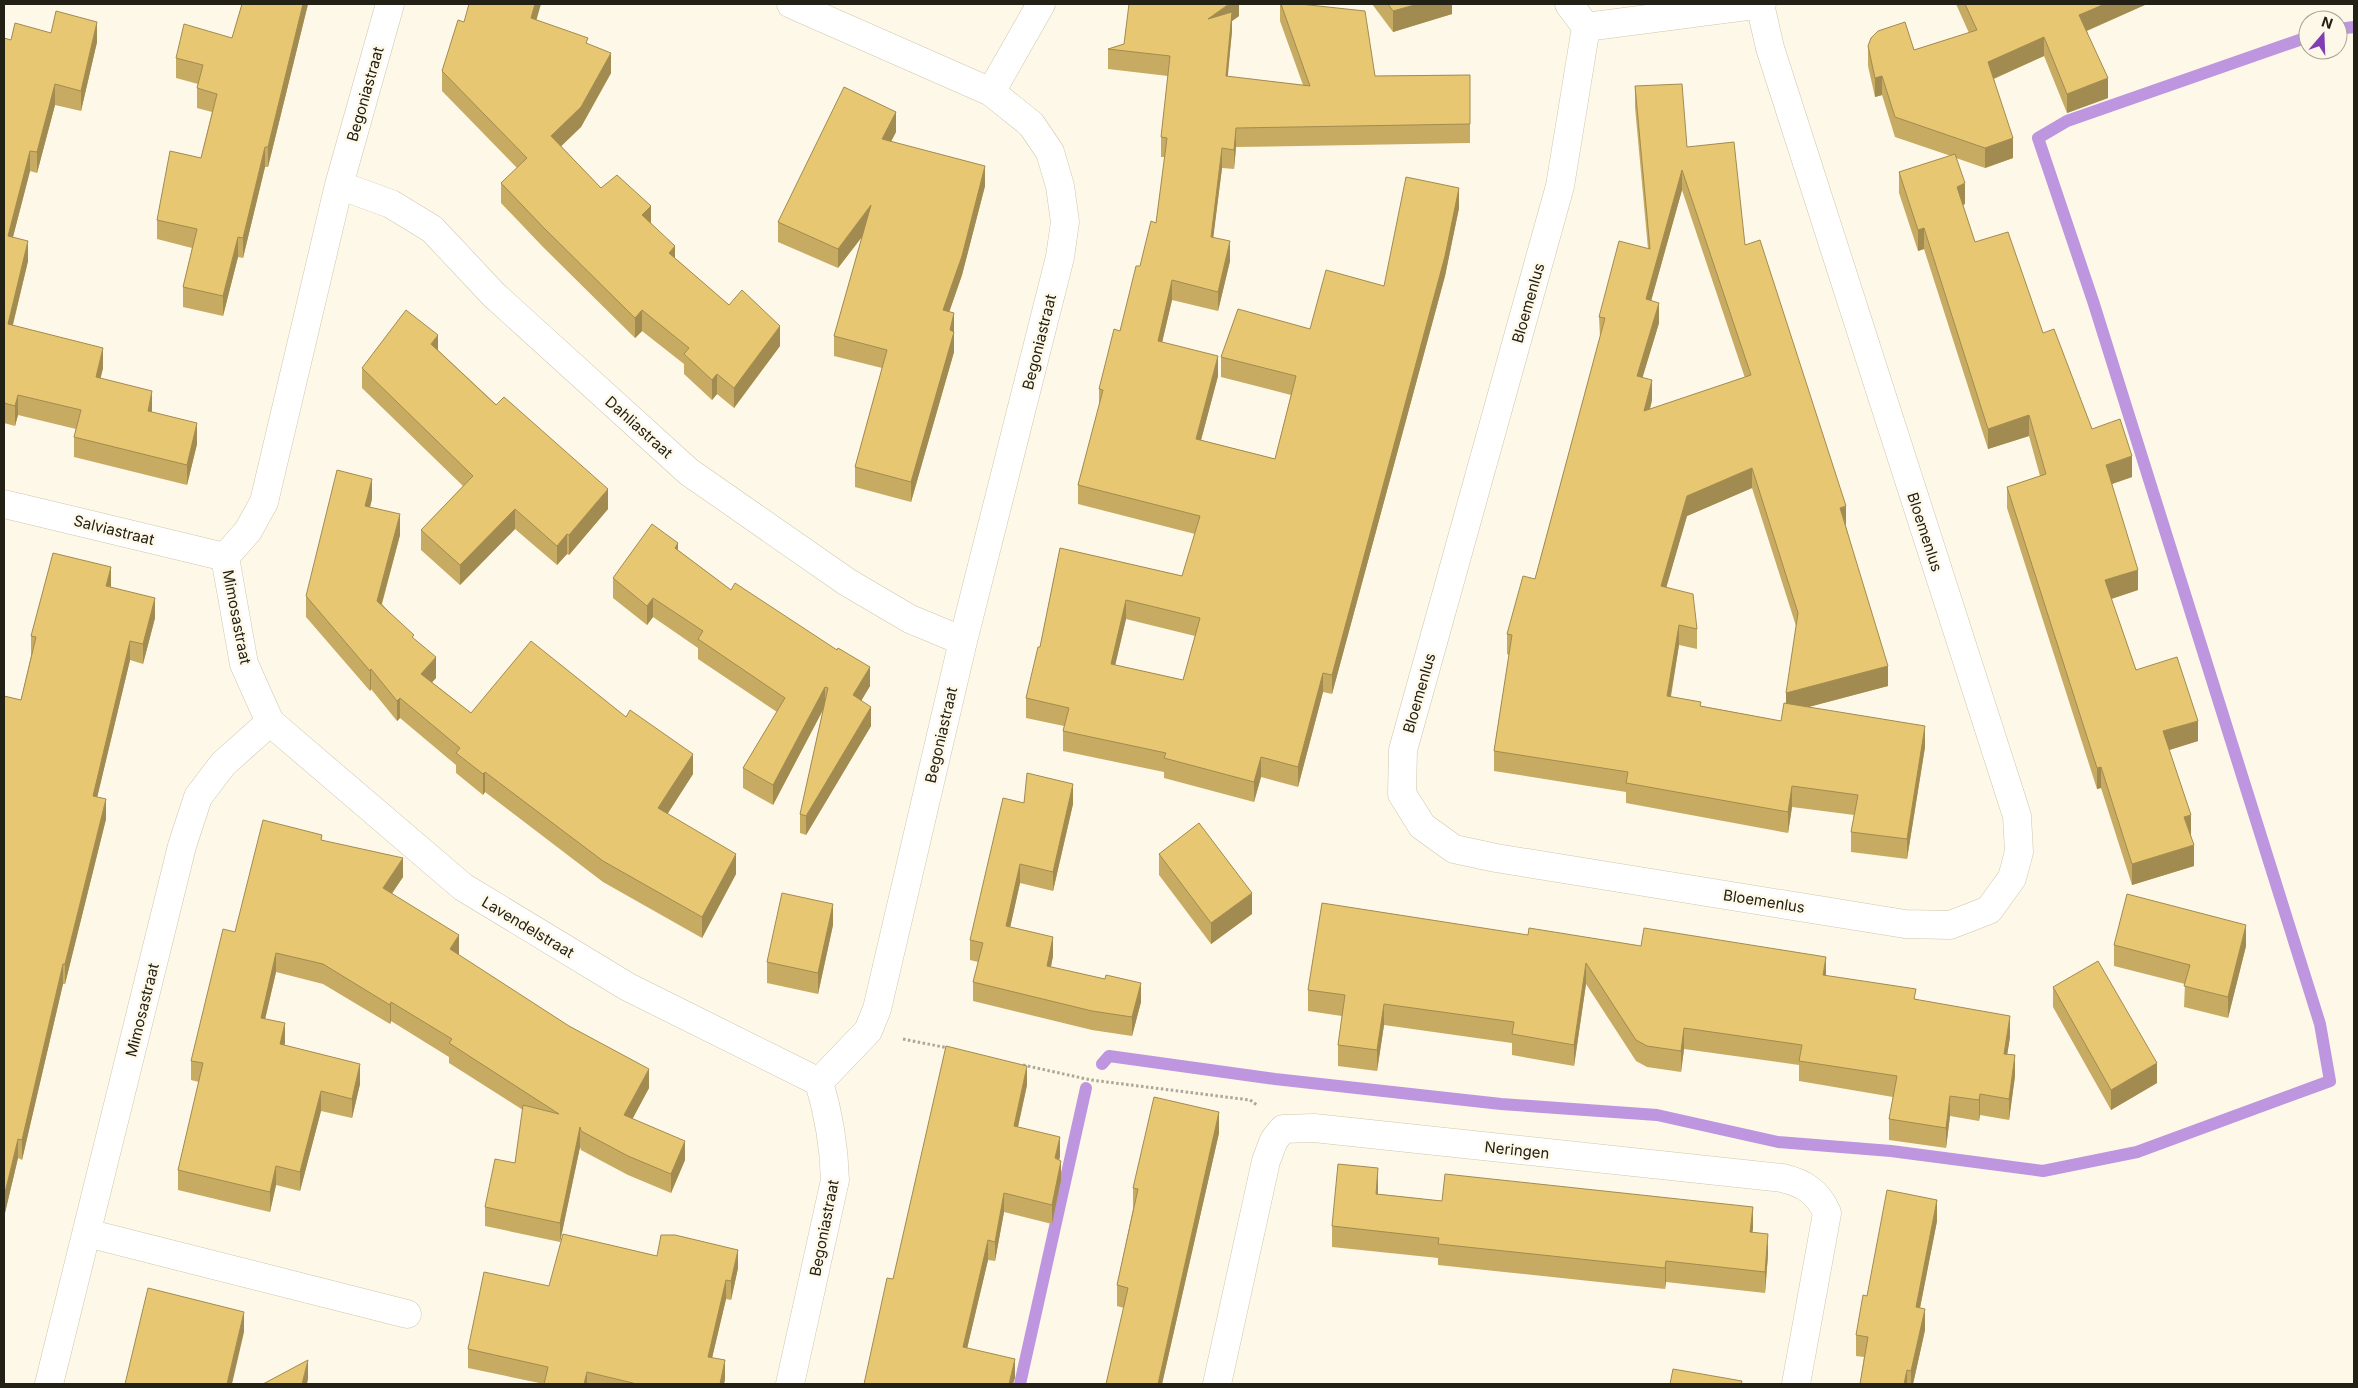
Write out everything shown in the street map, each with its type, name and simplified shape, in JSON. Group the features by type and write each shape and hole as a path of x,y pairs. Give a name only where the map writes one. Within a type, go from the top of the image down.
{"street":[{"name":"Begoniastraat","path":"339,185 390,4"},
{"name":"Begoniastraat","path":"790,1384 836,1180 834,1146 829,1114 819,1082 868,1031 877,1009 963,641 1060,257 1064,222 1060,186 1050,152 1032,124 991,92 791,4"},
{"path":"991,92 1041,4"},
{"path":"1569,4 1586,27 1761,4"},
{"name":"Bloemenlus","path":"1586,27 1560,186 1404,750 1402,794 1422,826 1454,849 1496,858 1904,924 1950,925 1989,910 2012,878 2019,852 2017,816 1770,48 1761,4"},
{"name":"Mimosastraat","path":"49,1384 182,846 198,797 223,764 270,722 244,664 225,557 248,531 264,502 339,185"},
{"name":"Dahliastraat","path":"339,185 391,204 432,229 494,295 688,472 847,582 910,619 963,641"},
{"name":"Salviastraat","path":"4,504 225,557"},
{"name":"Lavendelstraat","path":"270,722 462,887 628,987 819,1082"},
{"path":"1217,1384 1266,1161 1274,1140 1283,1129"},
{"name":"Neringen","path":"1283,1129 1324,1129 1772,1177 1801,1182 1821,1200 1827,1213 1796,1384"},
{"path":"87,1233 406,1314"}],"path":[{"path":"868,1031 955,1050"},
{"path":"1014,1063 1091,1080 1250,1100 1267,1112 1283,1129"}],"building":[{"path":"242,4 303,4 268,147 265,147 243,238 238,237 223,296 183,287 197,229 157,220 170,151 201,158 217,94 197,88 203,65 176,58 184,24 232,38"},
{"path":"469,4 535,4 531,18 588,38 586,43 611,53 581,107 551,136 601,188 617,175 651,206 642,215 675,246 669,253 729,305 742,290 780,326 734,388 717,374 712,380 684,354 689,348 642,310 635,318 501,183 527,158 442,71 458,20 464,22"},
{"path":"1129,4 1229,4 1208,19 1232,12 1226,76 1310,86 1281,4 1300,4 1365,11 1375,76 1470,75 1470,124 1236,128 1234,150 1222,148 1211,237 1230,241 1218,292 1172,280 1158,341 1218,356 1196,439 1275,459 1296,376 1221,357 1238,309 1310,329 1326,270 1384,286 1406,177 1459,188 1445,256 1332,675 1323,673 1298,767 1261,757 1254,782 1164,758 1166,753 1063,731 1069,708 1026,698 1038,647 1040,647 1060,548 1182,576 1200,516 1078,485 1103,390 1099,389 1114,329 1120,331 1136,266 1140,266 1151,221 1156,223 1167,138 1161,137 1170,56 1108,49 1124,44","holes":["1126,600 1200,618 1183,680 1111,664"]},
{"path":"1388,4 1418,4 1393,11"},
{"path":"1965,4 2105,4 2079,15 2108,78 2067,94 2044,37 1988,62 2013,138 1985,148 1895,117 1882,76 1875,78 1868,46 1871,38 1878,31 1905,22 1914,50 1977,30"},
{"path":"56,11 97,22 81,91 55,84 37,152 30,151 8,236 28,241 8,324 103,348 96,377 152,391 148,411 197,423 187,465 74,437 81,410 18,395 15,406 4,403 4,38 11,40 15,23 51,33"},
{"path":"1682,84 1687,147 1734,142 1745,245 1760,240 1846,506 1840,508 1888,666 1786,693 1798,613 1752,468 1687,496 1661,586 1693,594 1697,629 1679,625 1667,696 1701,702 1700,706 1781,721 1784,703 1925,726 1907,839 1851,832 1858,795 1792,786 1788,812 1626,783 1628,772 1494,751 1512,635 1507,634 1523,576 1535,579 1605,318 1599,317 1619,241 1650,249 1635,86","holes":["1682,170 1751,375 1644,411 1652,380 1637,376 1659,303 1646,299"]},
{"path":"844,87 896,112 882,139 985,166 962,256 943,310 954,313 950,330 954,332 911,482 855,467 887,350 834,336 871,205 838,249 778,222"},
{"path":"1955,154 1965,183 1957,187 1975,242 2008,232 2043,333 2054,329 2092,429 2120,419 2132,456 2106,465 2138,570 2105,580 2136,670 2177,657 2198,721 2163,731 2191,815 2184,817 2194,845 2132,864 2101,767 2097,768 2007,487 2046,474 2029,415 1988,429 1924,228 1918,230 1899,172"},
{"path":"406,310 438,335 431,344 496,405 504,397 608,489 569,535 567,534 557,546 515,509 460,565 421,530 473,476 362,368"},
{"path":"337,470 372,479 365,506 400,514 377,601 414,635 412,637 436,657 421,674 471,713 531,641 626,717 630,710 693,754 658,808 736,854 702,917 603,861 485,772 483,774 456,753 460,748 400,698 397,701 306,596"},
{"path":"652,524 678,543 675,548 731,590 735,583 837,650 838,648 870,667 853,695 871,707 806,816 800,814 828,688 825,687 773,785 743,768 785,698 698,639 703,631 653,598 647,606 613,578"},
{"path":"53,553 111,567 106,586 155,598 143,644 130,641 93,796 106,799 65,964 63,964 22,1140 18,1139 4,1197 4,696 21,700 36,637 31,636"},
{"path":"1027,773 1073,784 1053,872 1020,864 1006,926 1053,937 1047,966 1105,979 1106,975 1141,983 1132,1017 1092,1011 973,982 983,943 970,940 1003,798 1024,803"},
{"path":"263,820 322,835 321,840 403,858 383,888 459,935 450,949 569,1026 649,1069 624,1115 685,1141 671,1174 628,1156 581,1131 580,1127 560,1223 485,1207 495,1159 515,1163 523,1105 559,1114 449,1043 452,1039 391,1002 390,1005 323,964 276,953 261,1018 285,1023 280,1044 360,1064 352,1099 321,1091 300,1172 276,1166 270,1192 178,1170 203,1063 191,1061 223,929 235,932"},
{"path":"1199,823 1252,893 1211,923 1159,854"},
{"path":"782,893 833,904 818,973 767,962"},
{"path":"2127,894 2246,925 2228,997 2184,986 2190,965 2114,945"},
{"path":"1322,903 1528,935 1529,928 1641,946 1644,928 1826,957 1823,975 1916,989 1914,999 2010,1016 2004,1054 2015,1055 2009,1099 1980,1094 1979,1100 1950,1096 1946,1128 1889,1119 1897,1076 1799,1061 1802,1045 1684,1028 1681,1051 1647,1046 1636,1040 1586,963 1574,1045 1512,1034 1514,1022 1384,1004 1377,1050 1338,1045 1345,995 1308,990"},
{"path":"2098,961 2157,1063 2111,1090 2053,987"},
{"path":"946,1046 1027,1066 1014,1126 1060,1137 1055,1158 1061,1161 1052,1205 1004,1193 995,1242 988,1240 963,1347 1015,1359 1009,1384 864,1384 887,1278 893,1279"},
{"path":"1154,1097 1219,1112 1158,1384 1106,1384 1128,1288 1117,1285 1138,1189 1133,1188"},
{"path":"1338,1164 1378,1168 1376,1194 1442,1201 1445,1174 1753,1207 1750,1232 1768,1234 1765,1272 1666,1261 1665,1268 1438,1244 1439,1238 1332,1226"},
{"path":"1887,1190 1937,1200 1916,1307 1925,1309 1911,1371 1907,1370 1904,1384 1860,1384 1868,1337 1856,1335 1863,1295 1867,1296"},
{"path":"563,1234 657,1256 661,1235 675,1235 738,1250 731,1281 726,1280 708,1357 725,1360 720,1384 637,1384 587,1372 584,1384 544,1384 548,1367 468,1349 484,1272 549,1286"},
{"path":"148,1288 244,1312 227,1384 125,1384"},
{"path":"308,1360 302,1384 263,1384"},
{"path":"1673,1369 1742,1381 1741,1384 1670,1384"}],"waterway":[{"path":"2348,28 2354,27"},
{"path":"1102,1064 1109,1056 1275,1079 1501,1104 1657,1115 1778,1142 1891,1151 2043,1171 2137,1152 2330,1081 2320,1024 2093,301 2038,138 2067,121 2298,40"},
{"path":"1020,1384 1086,1088"}]}
